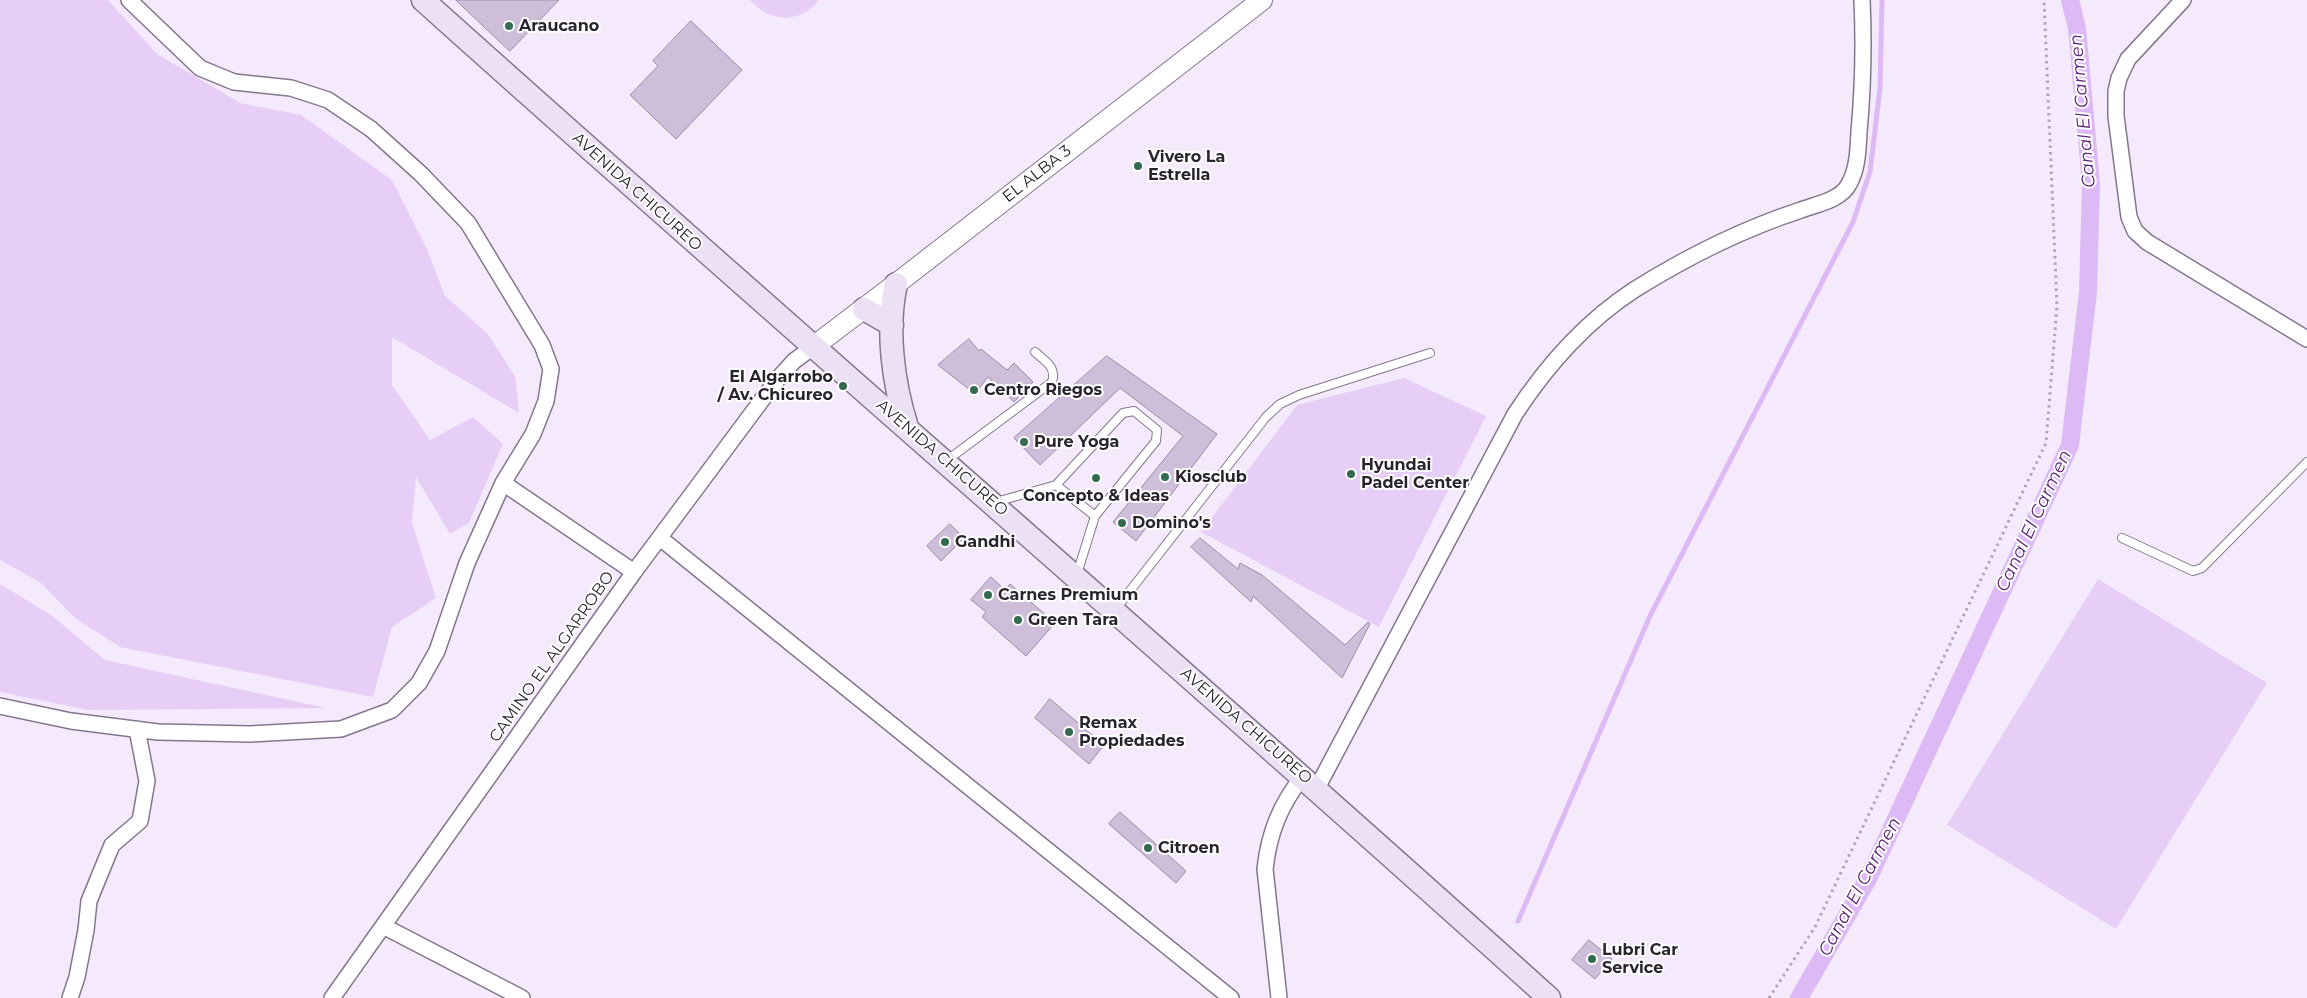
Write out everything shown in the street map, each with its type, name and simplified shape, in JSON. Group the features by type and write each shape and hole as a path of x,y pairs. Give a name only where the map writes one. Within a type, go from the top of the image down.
{"main road":[{"name":"AVENIDA CHICUREO","path":"423,0 812,347 908,427 1310,782 1549,998"},
{"path":"896,284 892,325 898,394 908,427"},
{"path":"864,309 892,325"}],"street":[{"path":"0,706 71,721 158,732 250,734 341,729 392,710 419,683 436,651 467,563 503,483 533,434 546,401 551,369 542,344 468,223 421,174 371,129 328,100 291,88 234,82 200,68 129,0"},
{"name":"EL ALBA 3","path":"812,347 864,309 1262,0"},
{"path":"1279,998 1265,869 1267,850 1276,817 1293,789 1310,782 1515,414 1554,361 1584,329 1635,290 1719,244 1789,214 1831,199 1846,188 1857,161 1863,73 1862,0"},
{"path":"2183,0 2135,51 2119,78 2116,91 2116,116 2131,224 2147,242 2307,339"},
{"name":"CAMINO EL ALGARROBO","path":"332,998 634,572 776,381 794,361 812,347"},
{"path":"503,483 634,572"},
{"path":"660,538 1231,998"},
{"path":"70,998 84,940 89,900 112,844 140,820 147,781 137,729"},
{"path":"383,926 522,998"}],"lane":[{"path":"946,461 1052,382 1055,374 1053,369 1035,352"},
{"path":"1115,610 1266,417 1280,404 1298,395 1430,353"},
{"path":"993,502 1056,485 1123,413 1134,411 1147,419 1157,430 1156,441 1095,516 1076,576"},
{"path":"2122,538 2193,571 2202,568 2307,462"},
{"path":"1056,485 1095,516"}],"path":[{"path":"1769,998 1815,927 2046,443 2057,306 2044,0"}],"shaded area":[{"path":"0,0 108,0 157,54 240,103 301,115 392,180 427,249 445,296 487,333 515,376 519,413 392,337 392,385 430,440 473,417 503,444 469,523 450,534 416,477 412,523 436,598 392,627 373,697 120,647 75,618 41,583 0,560"},
{"path":"750,0 819,0 803,13 785,18 767,13"},
{"name":"Hyundai Padel Center","path":"1404,378 1486,416 1379,627 1201,532 1297,405"},
{"path":"2098,579 2267,683 2116,929 1947,825"},
{"path":"0,584 51,615 105,660 326,708 88,710 0,692"}],"building":[{"name":"Araucano","path":"456,0 559,0 510,51"},
{"path":"691,21 742,70 676,139 630,95 658,66 653,61"},
{"path":"969,339 979,351 981,349 1007,370 1014,363 1033,382 1014,402 988,377 975,394 938,365"},
{"path":"1107,356 1217,434 1136,541 1113,522 1183,436 1120,388 1040,465 1014,438"},
{"name":"Gandhi","path":"950,524 964,538 941,561 927,546"},
{"path":"1200,538 1238,569 1240,563 1262,575 1345,645 1368,622 1370,624 1342,678 1253,596 1251,602 1191,547"},
{"name":"Green Tara","path":"991,577 1005,590 1010,584 1055,623 1026,656 982,617 986,612 971,600"},
{"name":"Remax Propiedades","path":"1050,699 1104,745 1089,764 1035,718"},
{"name":"Citroen","path":"1120,812 1186,871 1176,883 1109,824"},
{"name":"Lubri Car Service","path":"1589,940 1612,959 1595,979 1572,960"}],"waterway":[{"path":"1518,921 1650,616 1853,222 1870,172 1880,88 1882,0"},
{"name":"Canal El Carmen","path":"1799,998 1868,879 2070,445 2088,292 2091,184 2077,28 2070,0"}],"place":[{"name":"Araucano","path":"509,26"},
{"name":"Vivero La Estrella","path":"1138,166"},
{"name":"El Algarrobo / Av. Chicureo","path":"843,386"},
{"name":"Centro Riegos","path":"974,390"},
{"name":"Pure Yoga","path":"1024,442"},
{"name":"Hyundai Padel Center","path":"1351,474"},
{"name":"Kiosclub","path":"1165,477"},
{"name":"Concepto & Ideas","path":"1096,478"},
{"name":"Domino's","path":"1122,523"},
{"name":"Gandhi","path":"945,542"},
{"name":"Carnes Premium","path":"988,595"},
{"name":"Green Tara","path":"1018,620"},
{"name":"Remax Propiedades","path":"1069,732"},
{"name":"Citroen","path":"1148,848"},
{"name":"Lubri Car Service","path":"1592,959"}]}
